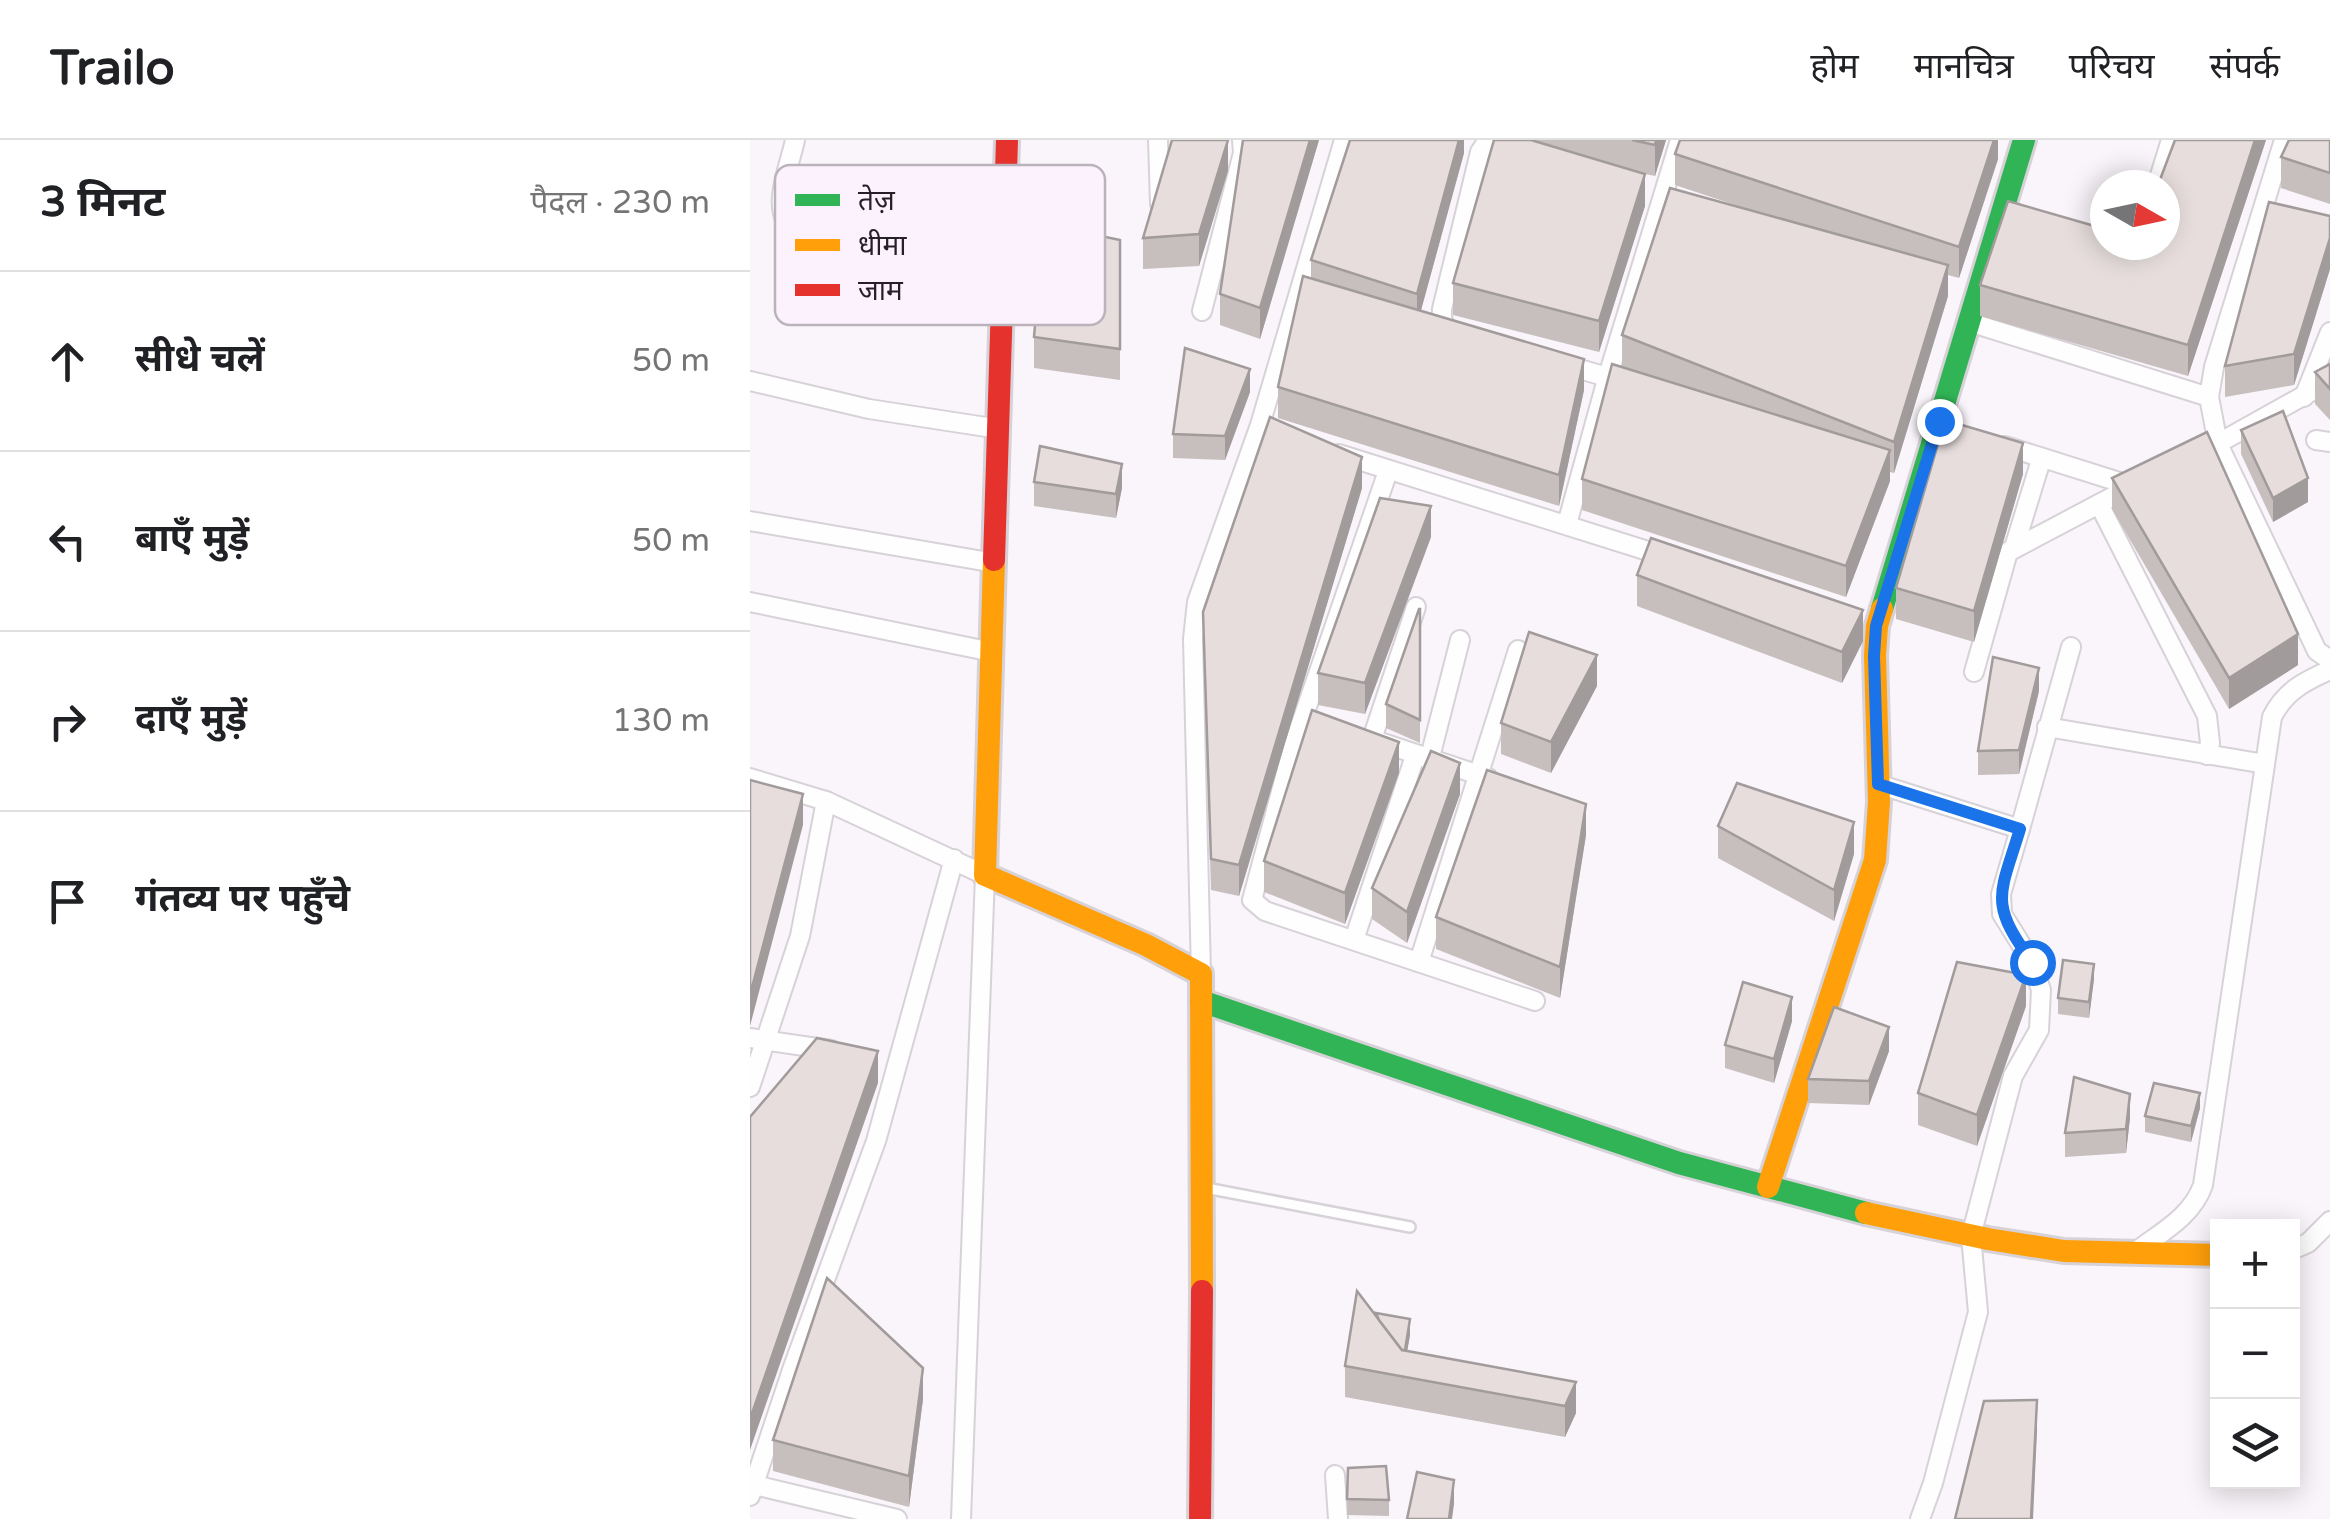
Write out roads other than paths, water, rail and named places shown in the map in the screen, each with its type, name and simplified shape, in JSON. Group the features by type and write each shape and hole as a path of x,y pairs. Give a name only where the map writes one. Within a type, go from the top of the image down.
{"street":[{"path":"789,165 795,140"},
{"path":"1005,165 1006,140"},
{"path":"1158,140 1160,206"},
{"path":"1202,311 1243,153 1242,140"},
{"path":"1200,1519 1203,1187 1193,639 1198,602 1269,428 1344,140"},
{"path":"1476,340 1447,330 1442,309 1480,152 1488,140"},
{"path":"1567,524 1608,376 1670,197 1680,140"},
{"path":"2162,170 2171,140"},
{"path":"2284,140 2270,210 2214,366 2209,397 2218,444 2317,651 2330,660"},
{"path":"1768,1187 1872,872 1869,840 1878,784 1874,656 1868,623 1948,424 1969,322 2010,216 2018,142"},
{"path":"1642,188 1670,197"},
{"path":"1969,322 2209,397"},
{"path":"961,1519 1000,325"},
{"path":"2304,397 2330,332"},
{"path":"1551,361 1643,388"},
{"path":"750,381 869,409 999,429"},
{"path":"2184,461 2330,381"},
{"path":"1990,441 2042,460 2141,482 2008,552"},
{"path":"1314,445 1388,472 1677,560"},
{"path":"1974,672 2008,552 2014,548 2042,460"},
{"path":"1388,472 1252,900 1265,911 1535,1001"},
{"path":"2099,504 2207,716 2207,755"},
{"path":"750,522 994,563"},
{"path":"750,602 992,652"},
{"path":"1372,739 1416,607"},
{"path":"1354,940 1422,758 1460,640"},
{"path":"1920,1519 1934,1483 1978,1312 1971,1236 2012,1076 2038,1030 2041,990 2032,962 2002,914 2001,894 2071,647"},
{"path":"1419,962 1518,650"},
{"path":"2134,1253 2198,1200 2238,964 2272,717 2280,702 2302,683 2330,670"},
{"path":"2047,727 2265,764"},
{"path":"1349,730 1422,758 1514,786"},
{"path":"750,778 826,801 1146,945 1201,974"},
{"path":"1878,784 2020,829"},
{"path":"750,1087 758,1040 800,936 826,801"},
{"path":"897,1519 751,1489 857,1197 891,1057 954,859"},
{"path":"1201,1001 1593,1135 1866,1213 2064,1251 2210,1255"},
{"path":"758,1040 844,1051"},
{"path":"2300,1246 2330,1221"},
{"path":"1336,1474 1338,1519"}],"lane":[{"path":"1203,1187 1410,1228"}]}
